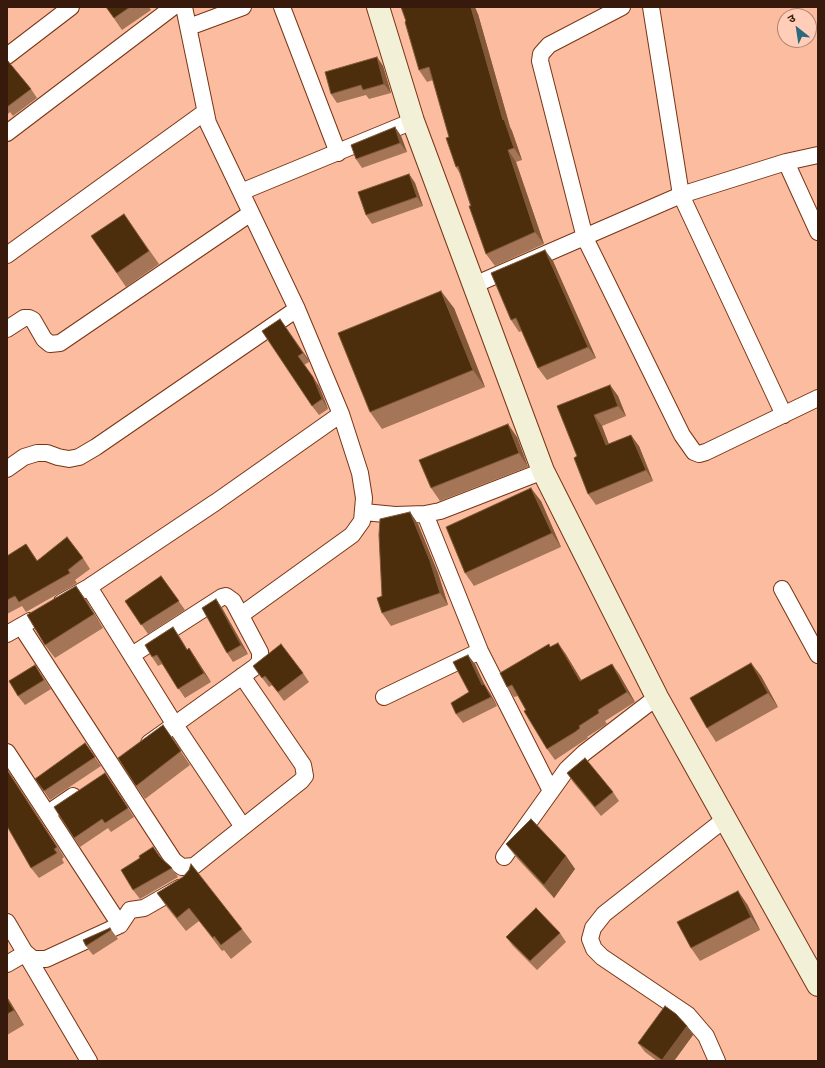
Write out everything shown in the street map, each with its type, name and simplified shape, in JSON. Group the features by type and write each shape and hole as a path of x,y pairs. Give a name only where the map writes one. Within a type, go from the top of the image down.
{"main road":[{"path":"378,7 413,121 543,471 657,697 818,986"}],"street":[{"path":"7,56 71,7"},
{"path":"7,133 173,7"},
{"path":"184,7 205,112 212,133 297,309 341,414 371,513"},
{"path":"189,27 243,7"},
{"path":"282,7 338,153"},
{"path":"622,7 549,45 541,54 540,61 585,238 682,435 694,452 699,454 784,416 818,398"},
{"path":"651,7 680,194 784,416"},
{"path":"7,255 205,112"},
{"path":"241,192 413,121"},
{"path":"474,285 585,238 680,194 786,162 818,155"},
{"path":"786,162 818,232"},
{"path":"7,329 24,318 28,318 33,320 44,339 50,344 60,343 251,213"},
{"path":"7,469 24,457 37,452 69,459 79,457 102,443 297,309"},
{"path":"7,634 89,587 216,502 341,414"},
{"path":"241,615 352,535 362,521 371,513 395,515 425,514 440,511 543,471"},
{"path":"425,514 480,651 551,791"},
{"path":"89,587 175,725 243,827"},
{"path":"782,589 818,655"},
{"path":"121,763 255,667 261,658 260,652 241,615 230,598 222,597 132,655"},
{"path":"21,626 121,763 174,861 182,867 194,866 301,781 305,776 303,765 242,676"},
{"path":"384,697 480,651"},
{"path":"504,857 568,769 584,753 657,697"},
{"path":"7,752 120,925"},
{"path":"48,814 84,789"},
{"path":"717,1061 706,1036 688,1015 602,957 594,949 590,939 593,928 604,914 725,819"},
{"path":"26,953 33,959 46,959 120,925 130,910 144,908 186,884 191,877"},
{"path":"7,922 89,1061"},
{"path":"7,964 26,953"}],"building":[{"path":"106,7 130,7 114,18"},
{"path":"401,7 471,7 503,120 504,119 514,148 508,150 535,232 486,254 469,206 471,206 458,166 456,167 446,138 449,137 429,67 419,70"},
{"path":"377,57 384,84 363,90 361,85 331,94 325,72"},
{"path":"7,60 31,89 7,107"},
{"path":"395,127 400,143 356,159 351,145"},
{"path":"409,174 417,197 366,215 358,192"},
{"path":"124,214 149,251 117,273 91,236"},
{"path":"545,250 588,347 538,368 516,318 511,320 491,273"},
{"path":"441,291 473,370 370,412 338,333"},
{"path":"280,319 303,353 298,356 313,377 322,399 312,406 262,331"},
{"path":"610,385 618,406 594,415 606,445 631,435 646,470 588,494 574,458 577,456 557,406"},
{"path":"508,424 519,453 431,488 419,460"},
{"path":"531,488 552,533 465,573 446,527"},
{"path":"410,512 430,561 440,593 382,613 377,598 382,596 379,535 380,519"},
{"path":"67,537 83,558 68,570 70,573 19,602 15,596 7,600 7,556 26,544 37,561"},
{"path":"161,576 179,601 141,625 125,601"},
{"path":"76,586 94,614 45,645 27,615"},
{"path":"216,599 241,645 227,653 202,608"},
{"path":"173,627 187,650 189,648 204,673 178,689 157,655 152,657 145,645"},
{"path":"558,643 580,681 612,664 627,692 598,710 599,713 579,726 580,728 575,732 547,749 524,711 526,710 512,685 507,687 500,673 549,644 550,647"},
{"path":"281,644 303,673 278,692 265,676 262,678 253,666"},
{"path":"468,655 482,685 484,684 491,697 456,714 451,703 469,692 453,662"},
{"path":"751,663 768,693 707,728 690,698"},
{"path":"35,665 44,680 18,696 9,681"},
{"path":"163,725 181,751 136,786 118,758"},
{"path":"85,743 95,757 44,791 35,779"},
{"path":"585,758 613,792 595,807 567,773"},
{"path":"7,770 57,847 54,849 57,853 31,868 7,826"},
{"path":"105,773 128,808 105,823 102,819 74,838 54,807"},
{"path":"531,819 566,856 544,885 506,844"},
{"path":"153,847 160,857 172,868 133,890 121,870 140,858 139,856"},
{"path":"191,864 242,929 221,945 214,936 213,938 189,908 177,918 157,893 183,877 189,870"},
{"path":"738,891 751,917 691,948 677,922"},
{"path":"536,908 560,933 530,961 506,937"},
{"path":"110,928 111,930 86,946 83,940"},
{"path":"7,999 14,1010 7,1014"},
{"path":"665,1006 676,1014 687,1026 662,1060 638,1043"}]}
